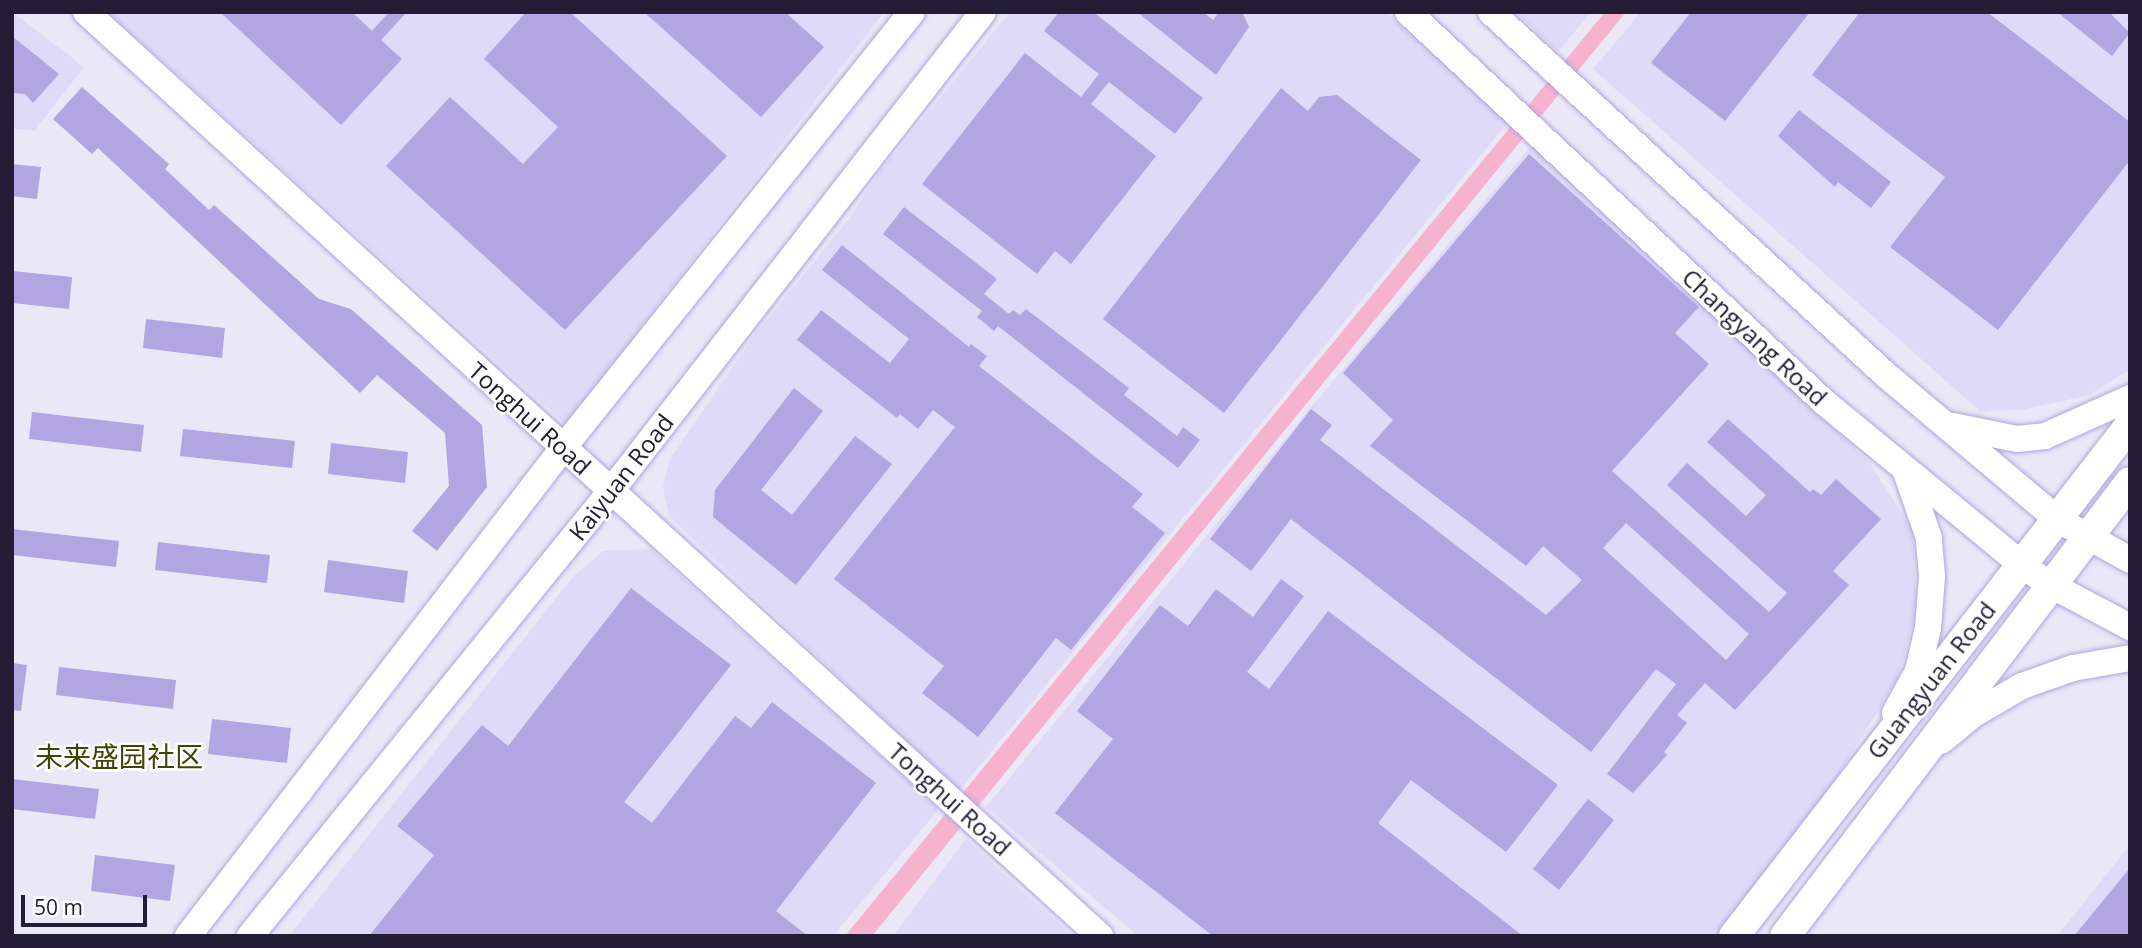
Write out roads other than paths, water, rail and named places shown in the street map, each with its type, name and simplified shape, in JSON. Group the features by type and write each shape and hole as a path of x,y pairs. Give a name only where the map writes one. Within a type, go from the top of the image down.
{"main road":[{"name":"Tonghui Road","path":"86,12 1100,936"},
{"path":"188,936 563,448 912,12"},
{"name":"Kaiyuan Road","path":"250,936 611,491 983,12"},
{"name":"Changyang Road","path":"1408,12 1824,402 2021,564 2049,584 2130,627"},
{"path":"1490,12 1942,422 2057,519 2130,560"},
{"path":"1942,422 2017,439 2045,436 2130,398"},
{"name":"Guangyuan Road","path":"1734,936 2130,425"},
{"path":"1868,761 1918,671 1928,628 1929,538 1904,467"},
{"name":"Guangyuan Road","path":"1785,936 2049,584 2130,482"},
{"path":"1913,765 1974,714 2022,686 2073,668 2130,658"}],"district":[{"name":"未来盛园社区","path":"119,756"}]}
